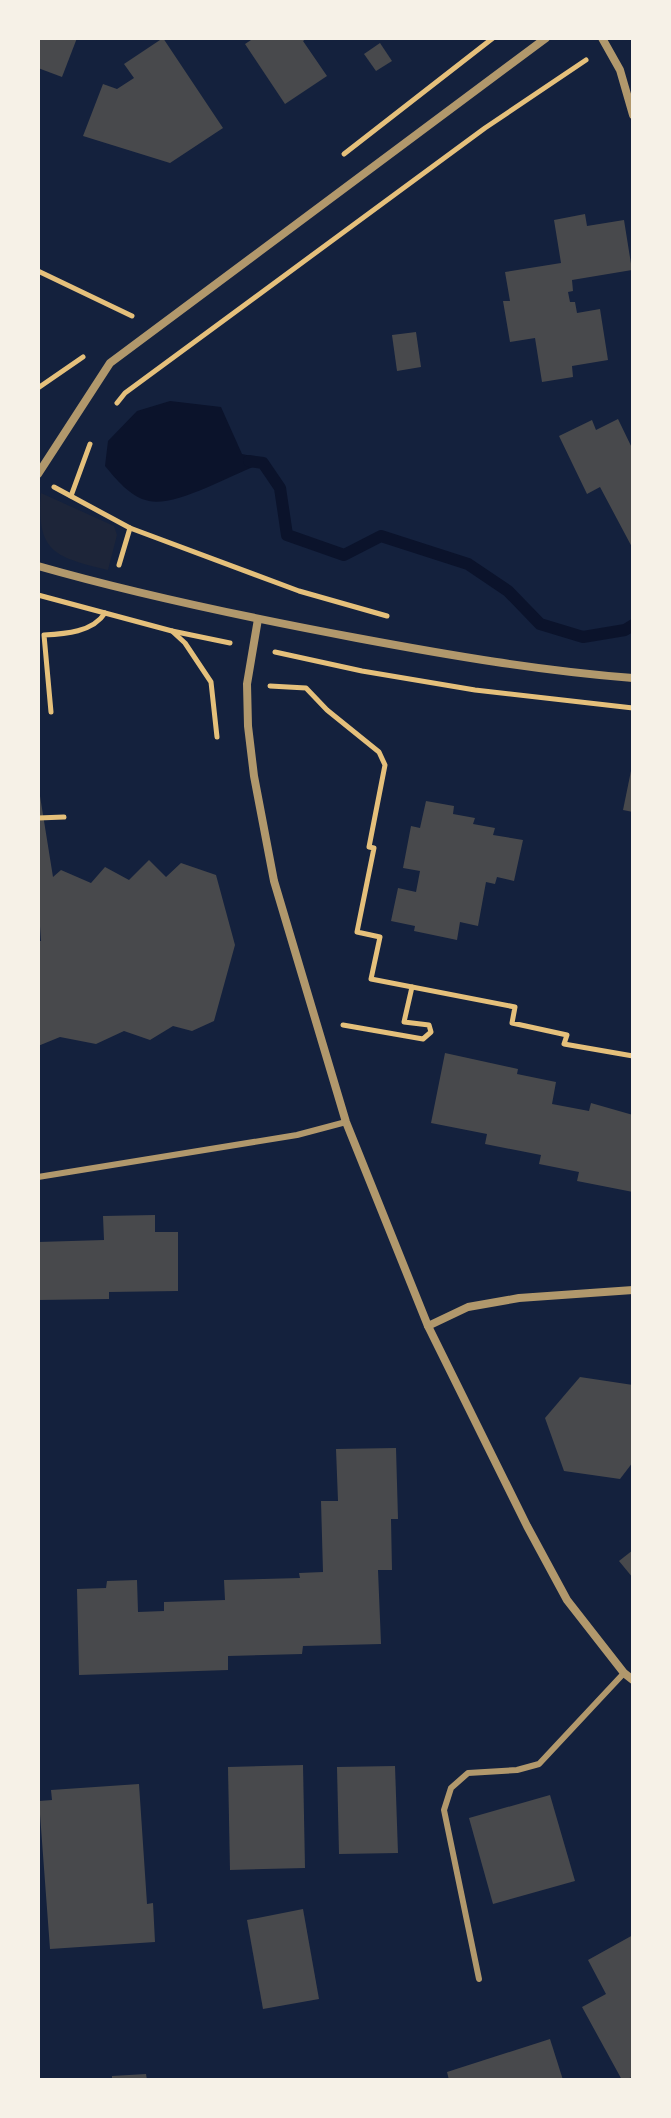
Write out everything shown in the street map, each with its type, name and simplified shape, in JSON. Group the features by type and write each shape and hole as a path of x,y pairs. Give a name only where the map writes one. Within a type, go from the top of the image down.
{"street":[{"path":"38,474 110,363 546,38"},
{"path":"602,38 620,70 633,115"},
{"path":"38,566 112,587 258,619 510,663 633,678"},
{"path":"258,619 247,684 254,776 274,881 313,1020 346,1122 428,1326 567,1600 624,1673 633,1680"},
{"path":"428,1326 468,1307 519,1298 633,1290"}],"lane":[{"path":"38,1177 297,1135 346,1122"},
{"path":"479,1979 444,1810 451,1788 468,1773 517,1770 539,1764 624,1673"}],"path":[{"path":"108,413 125,393 485,128 580,64"},
{"path":"38,271 134,317 146,336"},
{"path":"94,435 71,496 144,533 299,591 393,617"},
{"path":"38,595 172,631 362,671 475,690 633,708"},
{"path":"51,712 44,635 75,633 102,619 105,614"},
{"path":"172,631 185,643 211,682 217,737"},
{"path":"247,684 306,688 327,710 379,752 385,765 369,847 374,848 357,932 380,937 371,979 515,1007 512,1023 567,1035 564,1044 633,1056"},
{"path":"38,818 64,817"},
{"path":"313,1020 423,1039 431,1032 429,1025 404,1022 412,987"}],"shaded area":[{"path":"170,401 221,407 242,454 266,459 263,463 175,499 161,502 136,496 105,466 108,441 137,411"},
{"path":"41,493 114,526 117,535 108,570 75,561 53,549 42,529"}],"building":[{"path":"38,38 77,38 62,77 38,68"},
{"path":"163,38 223,128 170,163 83,136 103,84 117,89 134,78 124,64"},
{"path":"254,38 307,38 303,41 327,76 285,104 245,44"},
{"path":"380,43 392,61 376,71 364,54"},
{"path":"585,214 587,226 624,220 632,270 572,280 573,291 568,292 570,302 575,302 577,313 600,309 608,360 572,366 573,377 542,382 535,338 510,342 503,301 510,301 505,272 561,263 554,220"},
{"path":"416,332 421,367 397,371 392,335"},
{"path":"618,419 633,450 633,549 600,487 587,494 559,436 592,420 596,430"},
{"path":"633,766 633,812 623,810"},
{"path":"40,796 53,877 61,870 91,883 105,867 129,880 149,860 166,877 181,863 216,875 235,945 214,1021 192,1031 173,1026 150,1040 124,1031 96,1044 60,1037 38,1046"},
{"path":"426,801 454,806 453,814 475,818 473,824 495,828 493,835 523,840 514,881 497,877 495,884 486,882 478,926 460,922 457,940 414,931 415,926 391,921 398,888 416,892 420,871 403,868 411,826 420,828"},
{"path":"445,1053 518,1069 517,1074 556,1082 552,1104 589,1111 591,1103 633,1115 633,1192 577,1181 579,1172 539,1164 541,1155 485,1144 487,1134 431,1123"},
{"path":"155,1215 155,1232 178,1232 178,1291 109,1292 109,1299 38,1300 38,1242 104,1240 103,1216"},
{"path":"580,1377 633,1385 633,1462 620,1479 564,1471 545,1418"},
{"path":"396,1448 398,1519 391,1519 392,1570 378,1570 381,1644 303,1646 302,1654 228,1656 228,1670 79,1675 77,1589 106,1588 107,1581 137,1580 138,1612 164,1611 164,1602 225,1600 224,1580 300,1578 299,1573 323,1572 321,1501 338,1501 336,1449"},
{"path":"633,1550 633,1578 619,1561"},
{"path":"303,1765 305,1868 230,1870 228,1767"},
{"path":"395,1766 398,1853 339,1854 337,1767"},
{"path":"139,1784 147,1904 153,1903 155,1942 50,1949 39,1801 52,1800 51,1790"},
{"path":"550,1795 575,1881 493,1904 469,1818"},
{"path":"303,1909 319,1999 263,2009 247,1920"},
{"path":"633,1935 633,2077 622,2080 582,2007 606,1994 588,1960"},
{"path":"550,2039 563,2080 449,2080 447,2072"},
{"path":"146,2074 147,2080 112,2080 112,2076"}],"waterway":[{"path":"249,461 263,463 280,488 287,535 344,555 381,536 468,564 508,591 540,624 583,637 625,630 633,625"}]}
